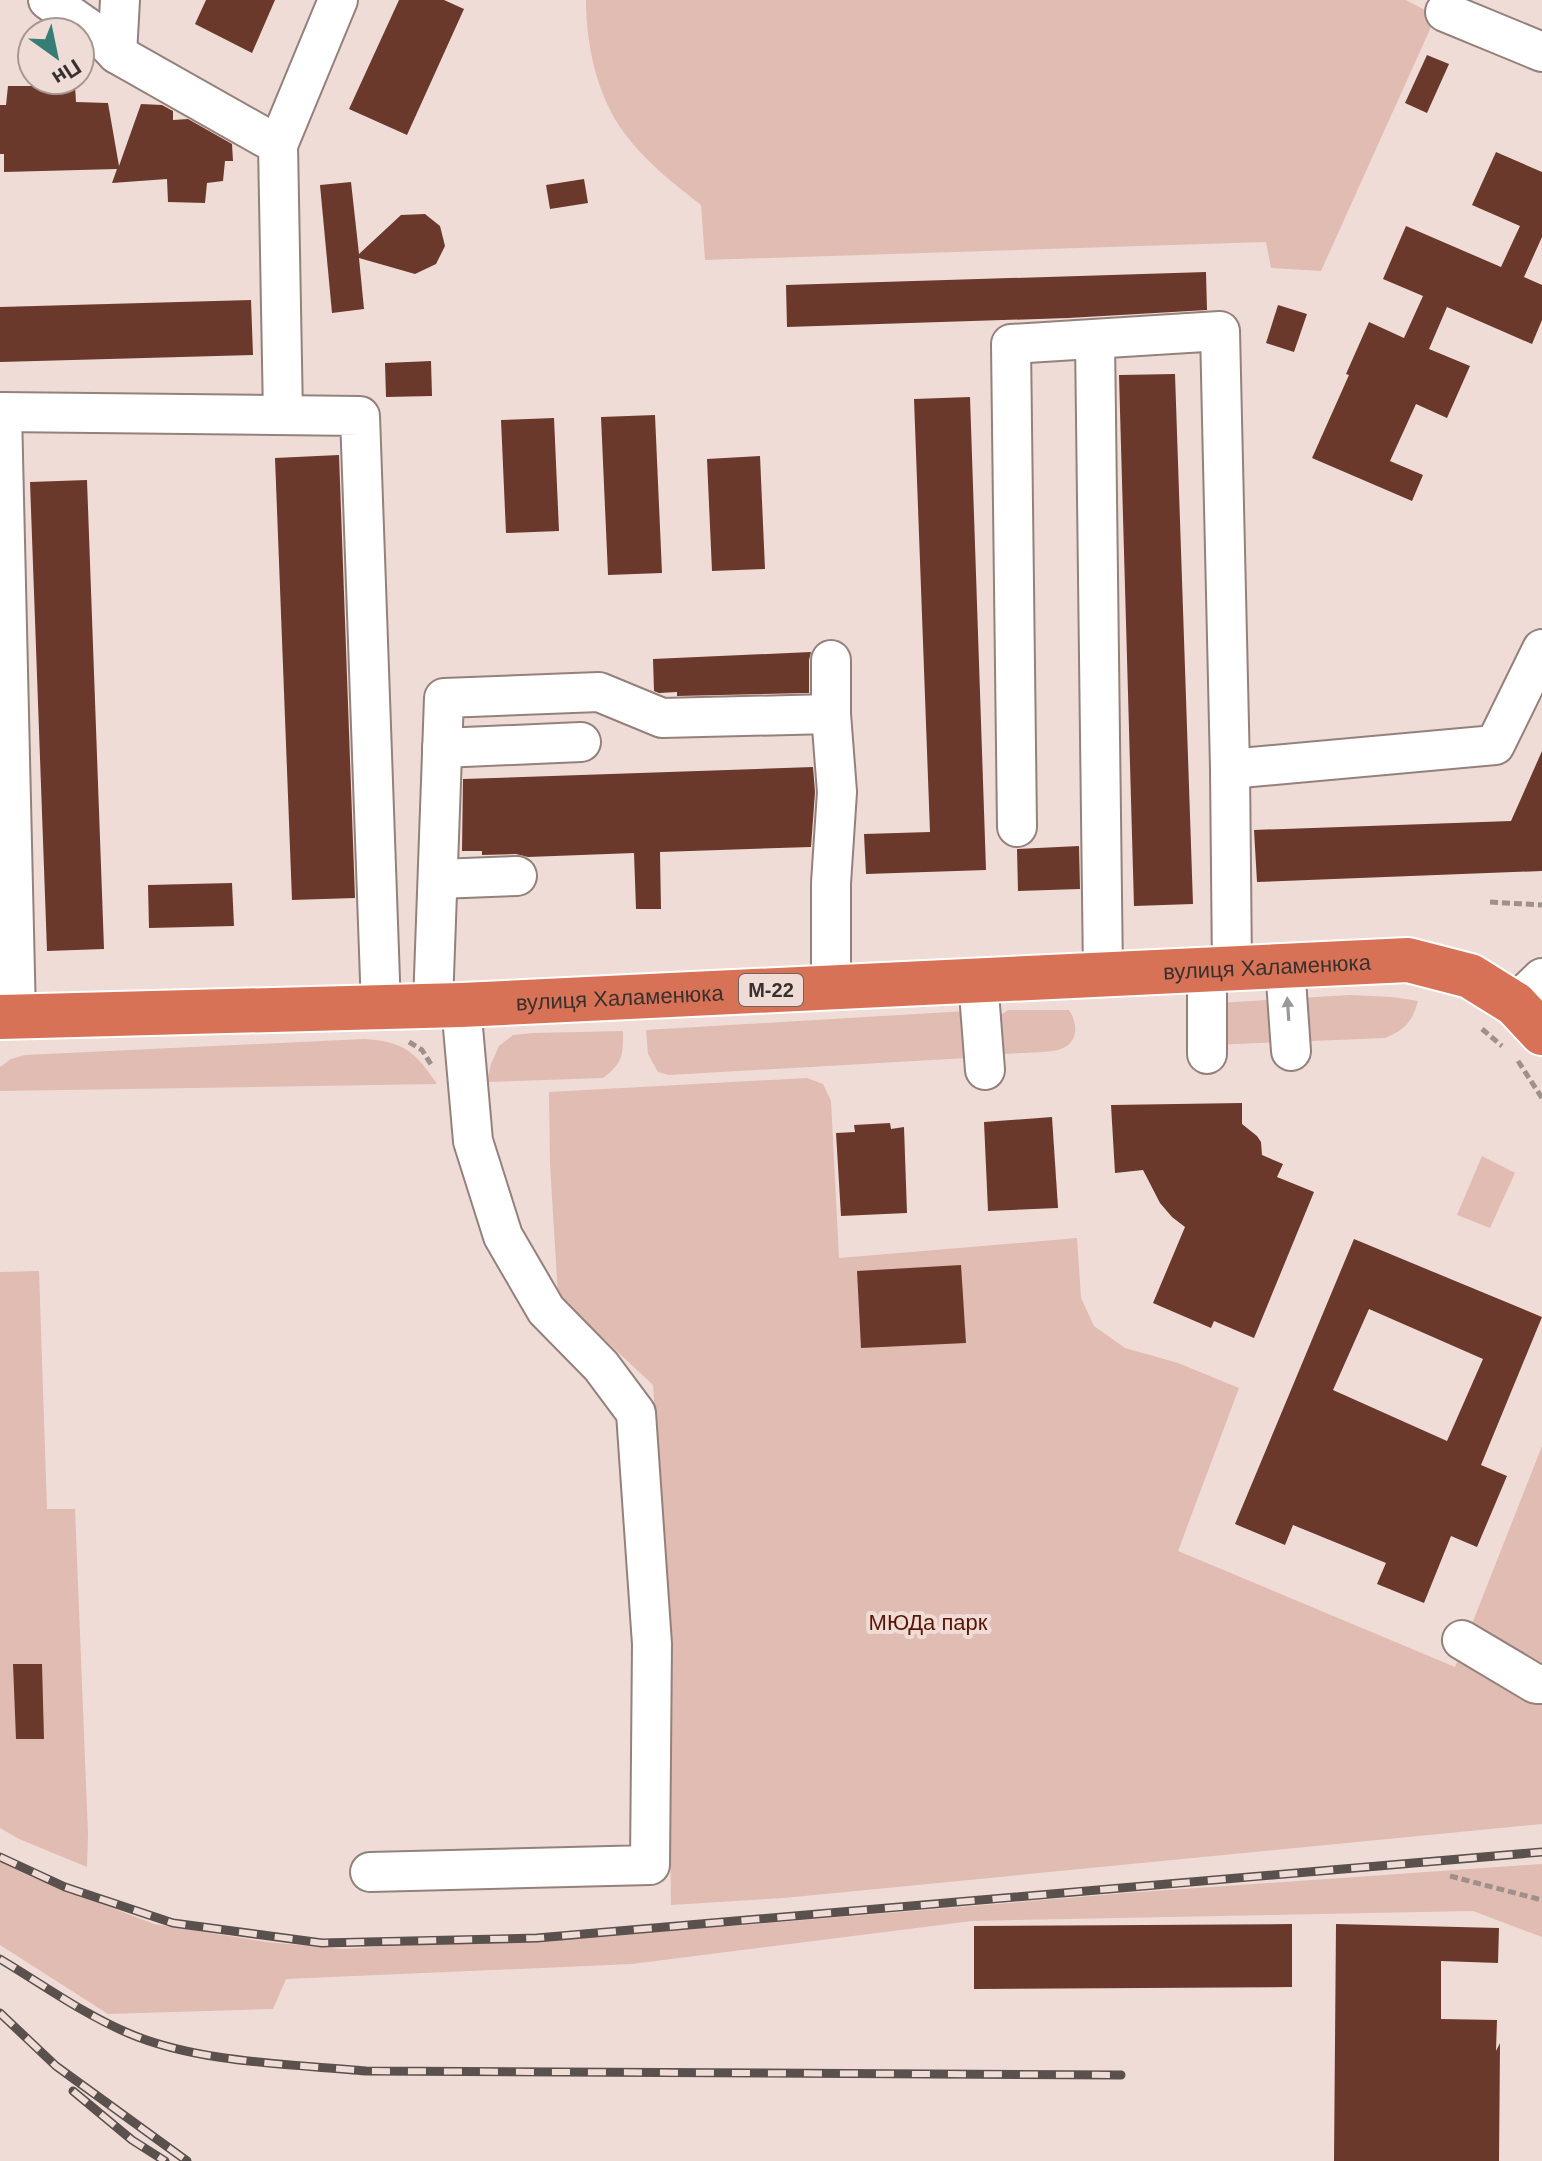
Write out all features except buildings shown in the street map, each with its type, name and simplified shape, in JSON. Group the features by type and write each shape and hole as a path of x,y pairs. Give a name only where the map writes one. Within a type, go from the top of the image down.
{"highway":[{"name":"вулиця Халаменюка","path":"8,1017 381,1008 1408,960 1470,976 1524,1025"}],"street":[{"path":"48,0 101,37 117,54 278,145"},
{"path":"117,54 120,0"},
{"path":"283,415 278,145 338,0"},
{"path":"1445,12 1542,52"},
{"path":"1017,827 1011,344 1220,331 1230,769 1220,969 1207,1054"},
{"path":"1095,339 1103,974"},
{"path":"8,1017 1,412 360,416 381,1008"},
{"path":"1230,769 1495,745 1542,649"},
{"path":"831,660 831,714 837,792 822,874 831,987"},
{"path":"370,1872 650,1865 652,1644 636,1413 601,1366 546,1310 503,1236 473,1141 447,1004 438,879 444,698 599,692 662,718 831,714"},
{"path":"442,748 581,742"},
{"path":"438,879 517,876"},
{"path":"1285,966 1291,1051"},
{"path":"978,980 985,1070"},
{"path":"1462,1640 1536,1684 1542,1684"}],"path":[{"path":"1490,902 1542,905"},
{"path":"1474,1021 1524,1025 1542,1098"},
{"path":"1450,1876 1542,1900"}],"green space":[{"path":"586,0 1406,0 1436,16 1321,271 1271,268 1266,242 705,260 701,205 642,154 625,134 607,104 591,52"},
{"path":"1349,995 1418,1001 1407,1024 1385,1038 1187,1046 1186,1005"},
{"path":"1008,1010 1069,1010 1074,1021 1074,1037 1067,1046 1056,1050 1000,1054 991,1022"},
{"path":"967,1011 967,1058 669,1075 658,1072 648,1054 646,1030"},
{"path":"623,1031 620,1058 615,1068 603,1078 487,1082 499,1046 513,1035"},
{"path":"364,1039 389,1042 407,1050 437,1084 0,1091 0,1067 11,1059 25,1055"},
{"name":"МЮДа парк","path":"807,1078 823,1084 831,1101 839,1258 1077,1238 1081,1298 1094,1326 1125,1348 1178,1363 1239,1388 1178,1551 1455,1667 1542,1446 1542,1824 784,1898 671,1905 667,1599 653,1385 558,1296 549,1092"},
{"path":"1482,1156 1515,1173 1490,1228 1457,1215"},
{"path":"39,1271 47,1509 75,1509 87,1867 0,1828 0,1272"},
{"path":"0,1862 154,1924 267,1942 342,1949 733,1926 1139,1892 1542,1864 1542,1937 1473,1911 972,1921 632,1964 286,1979 273,2009 108,2014 0,1945"}],"railway":[{"path":"0,1857 65,1887 173,1923 322,1943 537,1938 1542,1852"},
{"path":"0,1959 79,2008 128,2033 184,2051 245,2061 366,2071 1121,2075"},
{"path":"0,2013 56,2066 187,2161"},
{"path":"73,2091 132,2140 165,2161"}]}
